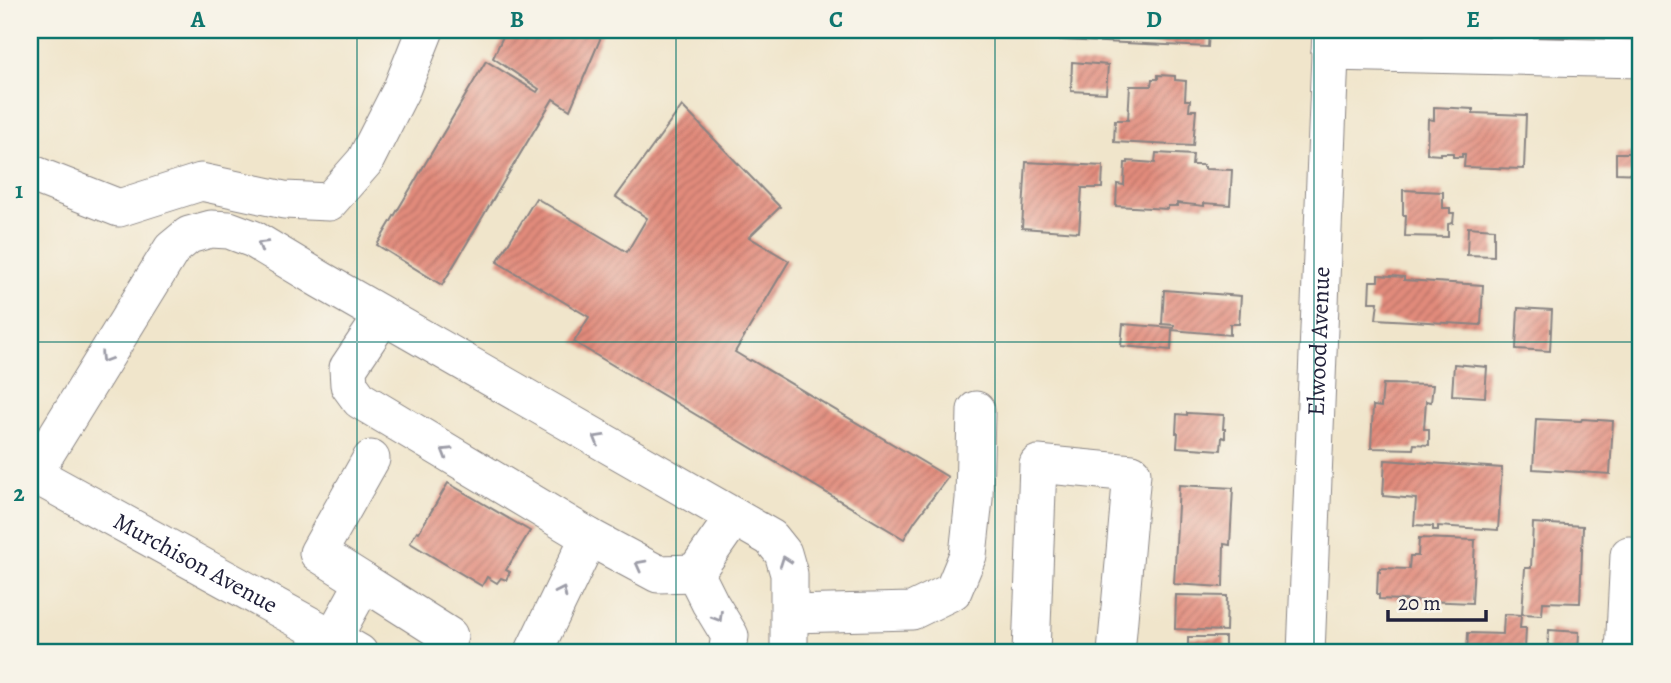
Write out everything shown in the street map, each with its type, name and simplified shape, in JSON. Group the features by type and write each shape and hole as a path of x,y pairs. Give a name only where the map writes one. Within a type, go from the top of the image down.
{"street":[{"path":"30,173 119,208 201,182 284,201 329,202 365,161 402,88 425,30"},
{"path":"1330,41 1641,59"},
{"name":"Elwood Avenue","path":"1306,653 1330,41"},
{"path":"31,475 172,249 189,235 211,229 229,230 253,239 771,538 783,553 789,574 789,653"},
{"path":"383,316 348,368 349,385 360,400 589,537 658,574 695,573"},
{"path":"790,614 912,611 953,591 968,555 974,499 976,410"},
{"path":"371,459 318,553 450,636"},
{"path":"1031,653 1038,464 1132,473 1116,653"},
{"name":"Murchison Avenue","path":"31,475 346,645"},
{"path":"695,573 734,517"},
{"path":"533,653 589,537"},
{"path":"1624,653 1629,555"},
{"path":"695,573 730,636 727,653"},
{"path":"346,645 364,582"}],"building":[{"path":"521,30 604,30 570,110 553,99 442,285 377,245 486,61 537,92 539,89 493,58 505,32 518,38"},
{"path":"1041,30 1209,30 1208,47 1041,39"},
{"path":"1423,30 1477,30 1476,43 1422,39"},
{"path":"1539,30 1568,30 1568,37 1539,37"},
{"path":"1072,62 1108,65 1106,93 1071,91"},
{"path":"1158,75 1175,76 1175,80 1186,81 1185,100 1190,100 1189,110 1196,110 1193,146 1114,142 1115,120 1128,120 1130,86 1151,86 1152,79 1158,79"},
{"path":"682,106 780,207 749,237 789,261 735,352 948,477 904,539 574,342 589,317 497,262 536,198 627,252 647,218 616,197"},
{"path":"1434,107 1473,109 1473,113 1526,115 1524,169 1464,167 1465,154 1462,154 1462,157 1453,157 1453,153 1427,154 1428,119 1434,120"},
{"path":"1640,142 1641,174 1616,173 1616,153 1634,153 1634,143"},
{"path":"1156,153 1193,155 1192,165 1203,165 1205,169 1232,170 1230,205 1177,203 1177,206 1168,206 1168,209 1116,206 1117,184 1124,185 1125,163 1155,163"},
{"path":"1026,162 1103,166 1102,188 1082,188 1079,232 1022,228"},
{"path":"1403,190 1443,192 1443,208 1450,208 1450,213 1454,213 1453,223 1448,224 1448,237 1405,236"},
{"path":"1468,227 1494,229 1494,256 1467,255"},
{"path":"1378,275 1404,277 1404,280 1483,285 1481,325 1376,319 1378,302 1369,302 1370,281 1378,281"},
{"path":"1164,290 1241,296 1239,324 1230,324 1230,335 1172,330 1171,350 1121,346 1123,324 1174,328 1174,325 1162,324"},
{"path":"1518,308 1552,310 1550,351 1516,349"},
{"path":"1454,364 1487,367 1485,397 1452,395"},
{"path":"1383,384 1433,385 1431,402 1426,401 1424,429 1429,429 1429,445 1414,444 1413,449 1371,448 1373,406 1381,407"},
{"path":"1177,414 1224,415 1225,438 1222,437 1221,450 1177,447"},
{"path":"1536,419 1613,421 1610,474 1533,469"},
{"path":"1385,460 1502,468 1498,530 1438,526 1438,530 1433,530 1433,526 1414,525 1416,499 1383,496"},
{"path":"448,483 530,531 506,570 510,572 506,580 501,578 497,583 487,577 482,586 410,543"},
{"path":"1179,485 1233,488 1230,545 1224,544 1223,587 1174,584"},
{"path":"1533,523 1583,526 1580,603 1543,602 1542,615 1522,614 1525,568 1531,568"},
{"path":"1419,538 1475,540 1472,603 1379,599 1378,571 1380,572 1380,568 1409,569 1410,556 1418,556"},
{"path":"1176,595 1227,596 1226,631 1175,629"},
{"path":"1504,614 1521,615 1520,628 1526,628 1525,649 1518,648 1518,653 1467,653 1468,633 1503,634"},
{"path":"1549,630 1579,632 1578,653 1548,653"},
{"path":"1188,637 1225,637 1225,653 1188,653"}]}
